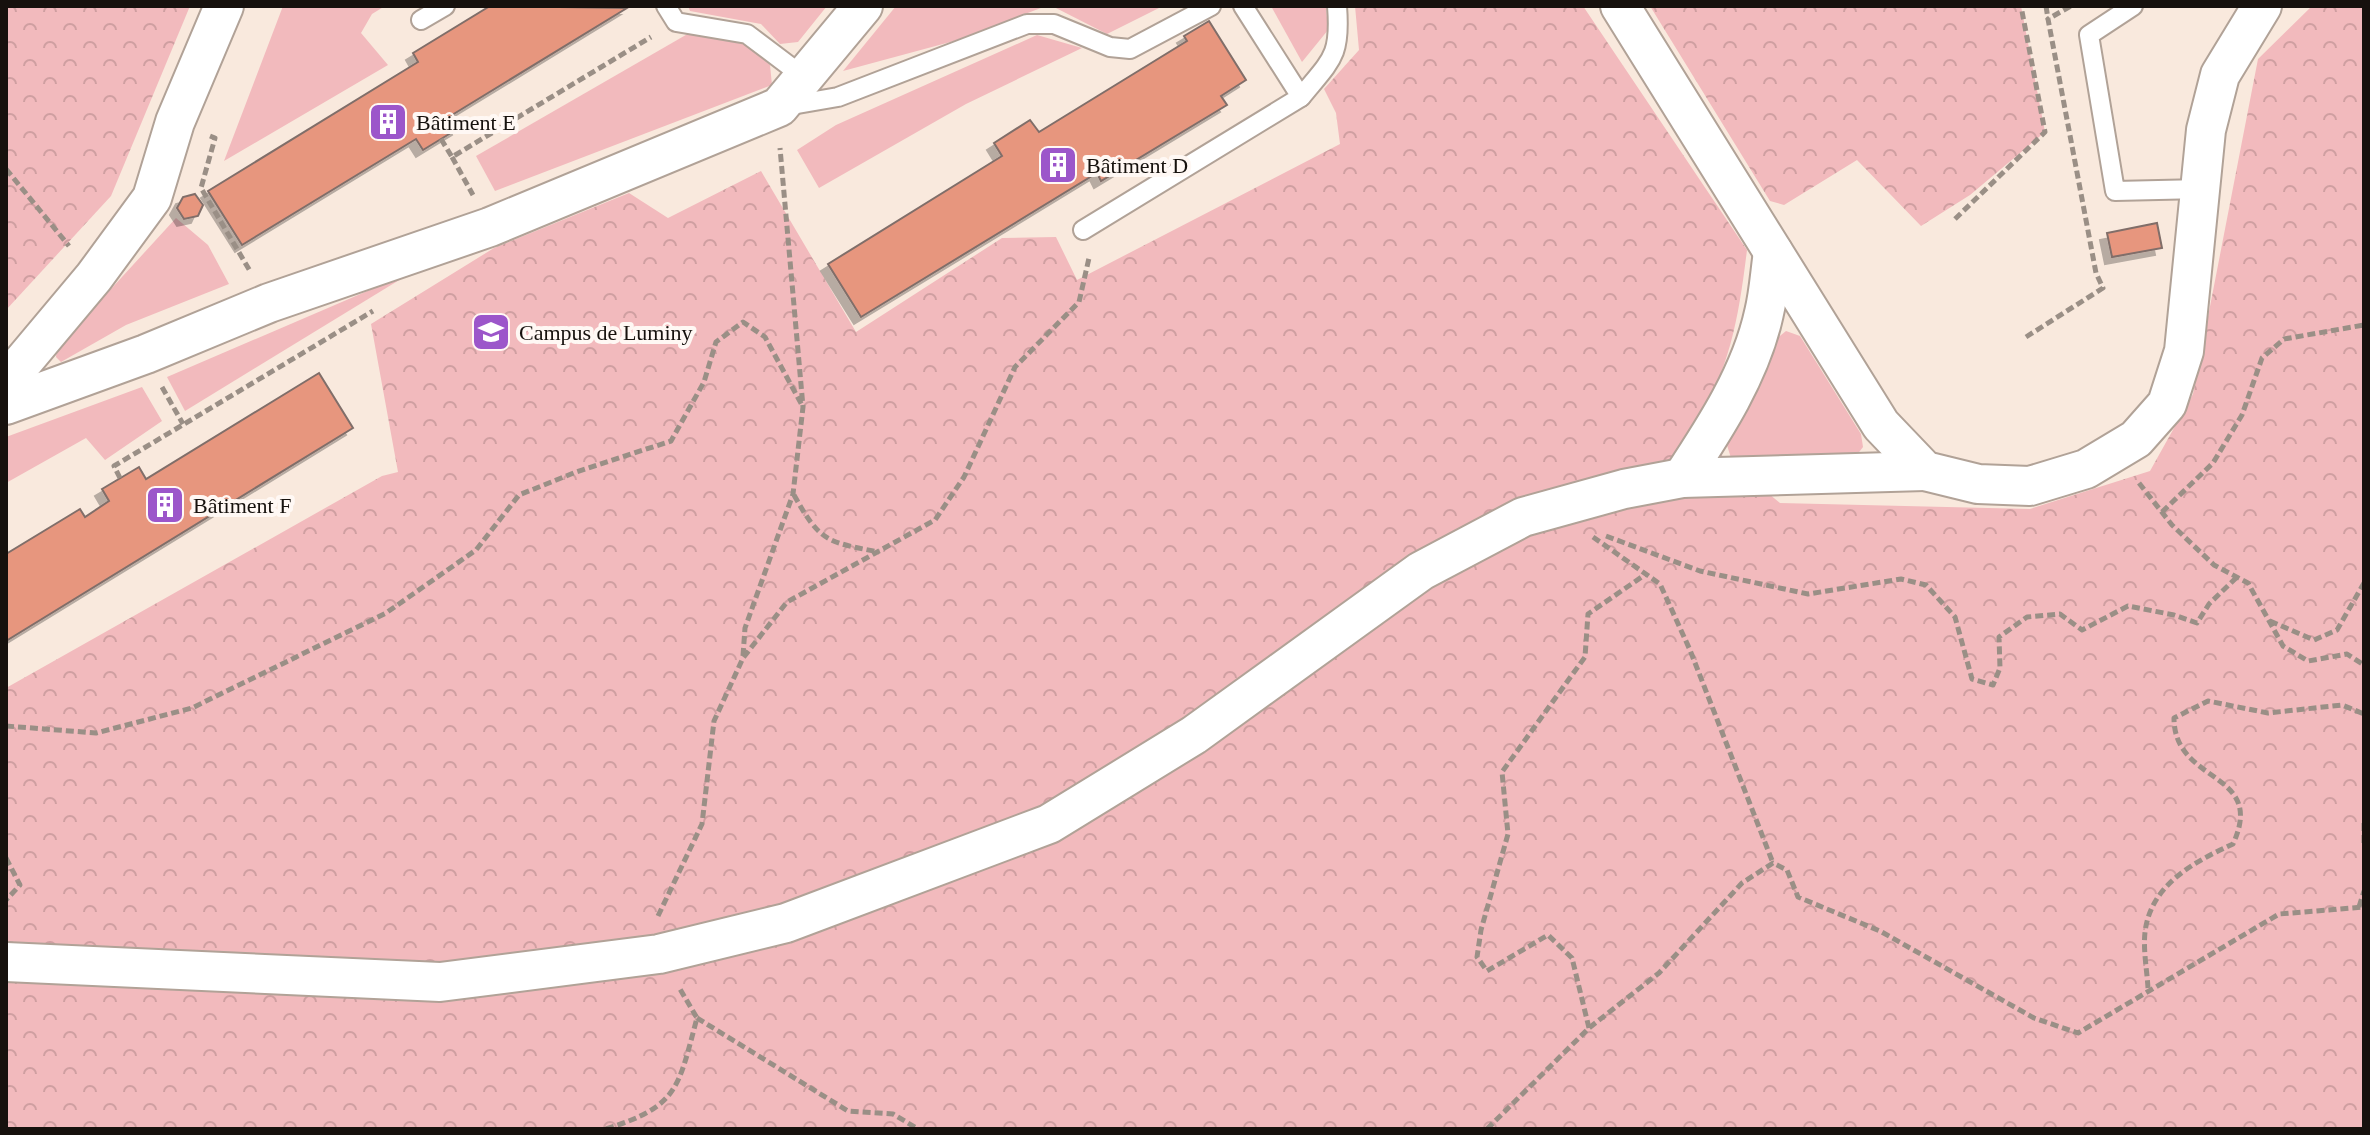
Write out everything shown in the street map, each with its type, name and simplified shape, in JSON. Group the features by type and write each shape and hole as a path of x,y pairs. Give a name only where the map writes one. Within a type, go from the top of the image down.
{"street":[{"path":"6,382 94,277 152,198 175,122 224,6"},
{"path":"6,405 146,354 269,303 490,227 779,107 863,6"},
{"path":"1620,6 1881,425 1925,471"},
{"path":"6,962 440,982 659,954 786,923 1049,824 1194,735 1421,571 1523,517 1563,516 1682,478 1925,471 1978,484 2030,486 2086,469 2136,439 2167,404 2184,351 2206,130 2220,75 2262,6"},
{"path":"1682,478 1719,423 1742,376 1764,315 1773,252"}],"lane":[{"path":"421,20 445,6"},
{"path":"779,107 838,97 1027,24 1054,24 1110,47 1130,49 1211,6"},
{"path":"1243,6 1301,97"},
{"path":"1083,230 1301,97 1325,68 1340,42 1337,6"},
{"path":"2133,6 2089,35 2115,191 2202,189"},
{"path":"671,14 747,34 804,77"}],"path":[{"path":"1955,219 2045,132 2021,6"},
{"path":"2026,337 2103,288 2096,273 2046,6"},
{"path":"2048,19 2071,6"},
{"path":"441,139 452,157 671,14"},
{"path":"743,658 745,628 793,494 803,407 780,176 779,107"},
{"path":"175,122 215,138 201,188 269,303"},
{"path":"6,169 94,277"},
{"path":"918,1129 893,1114 848,1111 697,1018 659,954 658,914 702,824 714,721 743,658 787,602 935,520 964,477 1015,367 1079,302 1091,264 1083,230"},
{"path":"120,478 114,466 387,303"},
{"path":"6,726 96,733 192,708 386,613 476,550 519,495 576,472 671,441 704,382 716,342 743,322 765,337 803,407"},
{"path":"2162,512 2213,463 2242,415 2262,358 2284,339 2364,325"},
{"path":"158,379 183,424"},
{"path":"2115,452 2162,512 2214,565 2248,583 2283,646 2308,661 2347,654 2364,665"},
{"path":"793,494 812,528 836,544 879,552"},
{"path":"1563,516 1700,571 1808,594 1901,579 1926,585 1955,617 1972,679 1993,685 2000,668 1999,637 2027,617 2060,614 2082,630 2128,606 2197,623 2209,604 2237,577"},
{"path":"1563,516 1660,584 1690,650 1773,863 1787,870 1798,897 1880,931 2034,1018 2078,1033 2148,988 2279,914 2361,907 2364,891"},
{"path":"1589,1028 1572,958 1548,935 1487,971 1477,957 1508,834 1502,772 1585,657 1588,614 1646,574"},
{"path":"2269,620 2314,640 2337,630 2364,583"},
{"path":"2148,988 2145,931 2162,889 2191,863 2233,844 2240,827 2237,797 2226,783 2193,765 2174,738 2174,718 2208,701 2268,713 2342,705 2364,714"},
{"path":"2364,823 2364,847"},
{"path":"6,858 20,885 6,900"},
{"path":"1487,1129 1589,1028 1659,973 1742,883 1773,863"},
{"path":"606,1129 646,1116 679,1085 697,1018"}],"green space":[{"path":"6,6 190,6 111,196 6,310"},
{"path":"283,6 385,6 372,14 361,33 388,65 224,161"},
{"path":"688,6 827,6 798,42 780,44 761,24 690,11"},
{"path":"896,6 1046,6 954,41 843,71"},
{"path":"1052,6 1163,6 1107,34"},
{"path":"1271,6 1326,6 1328,30 1302,62"},
{"path":"1355,6 1583,6 1747,250 1736,321 1724,366 1691,430 1780,503 2030,509 2150,471 2193,394 2258,59 2312,6 2364,6 2364,1129 6,1129 6,688 382,476 398,472 371,324 494,248 629,193 668,218 761,171 856,332 1002,238 1056,237 1077,280 1340,144 1336,113 1324,89 1359,50"},
{"path":"1650,6 2021,6 2045,132 1970,195 1921,226 1857,160 1784,205 1770,201"},
{"path":"691,32 747,45 770,65 772,85 495,191 476,156"},
{"path":"1037,35 1082,48 966,104 819,188 797,150 836,125"},
{"path":"176,218 208,245 229,284 126,325 61,362 56,357 57,348"},
{"path":"414,271 185,411 167,377"},
{"path":"1786,331 1800,336 1861,434 1863,447 1856,456 1731,458 1726,442 1776,339"},
{"path":"142,387 162,421 105,460 86,438 6,483 6,437"}],"building":[{"name":"Bâtiment E","path":"490,6 627,8 452,115 459,128 423,150 416,139 242,245 208,191 418,62 413,53"},
{"name":"Bâtiment D","path":"1209,21 1246,80 1221,96 1227,105 1101,181 1097,173 861,317 828,264 1002,156 994,143 1030,120 1039,132 1187,41 1184,36"},
{"path":"195,194 203,205 198,216 184,219 177,208 183,197"},
{"path":"2157,223 2162,248 2112,257 2107,233"},
{"name":"Bâtiment F","path":"319,373 353,428 6,641 6,554 80,509 85,517 109,501 102,489 139,467 146,479"}],"place":[{"name":"Bâtiment E","path":"388,122"},
{"name":"Bâtiment D","path":"1058,165"},
{"name":"Campus de Luminy","path":"491,332"},
{"name":"Bâtiment F","path":"165,505"}]}
